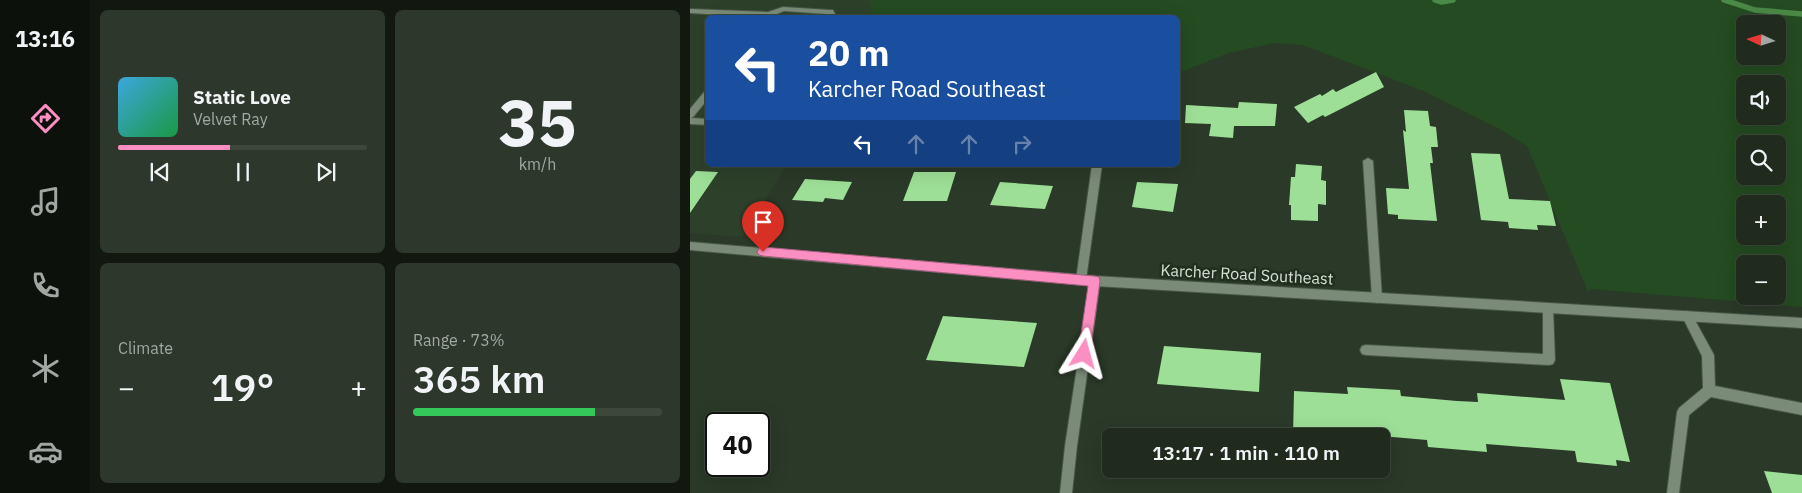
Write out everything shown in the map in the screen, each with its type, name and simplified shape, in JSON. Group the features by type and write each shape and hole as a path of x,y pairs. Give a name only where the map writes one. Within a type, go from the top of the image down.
{"street":[{"path":"770,15 783,9 830,12 832,15"},
{"path":"690,11 752,15"},
{"path":"690,115 705,97"},
{"path":"690,121 705,122"},
{"path":"1368,161 1377,298"},
{"path":"1080,280 1097,167"},
{"name":"Karcher Road Southeast","path":"690,246 1094,281 1802,323"},
{"path":"1066,493 1070,446 1094,281"},
{"path":"1366,350 1550,360 1548,308"},
{"path":"1687,316 1708,355 1709,391"},
{"path":"1673,493 1683,412 1709,391 1802,409"}],"shaded area":[{"path":"690,0 890,0 880,15 705,15 705,167 786,167 742,237 690,233"}],"green space":[{"path":"870,0 1802,0 1802,307 1779,305 1786,305 1786,255 1736,255 1736,301 1591,289 1588,292 1527,146 1501,130 1426,92 1303,45 1274,43 1229,53 1180,72 1180,15 872,15"}],"building":[{"path":"1376,72 1384,87 1325,117 1323,115 1308,123 1294,107 1320,94 1322,96 1333,89 1336,92"},
{"path":"1239,102 1277,104 1275,126 1234,126 1233,138 1209,136 1211,124 1185,123 1186,105 1238,108"},
{"path":"1404,110 1428,111 1430,126 1436,127 1438,147 1431,147 1433,163 1430,163 1437,221 1398,219 1398,215 1388,214 1386,188 1409,189 1403,130 1406,132"},
{"path":"1471,153 1500,154 1509,199 1550,201 1556,226 1537,225 1538,230 1509,228 1508,222 1481,220"},
{"path":"1296,164 1322,166 1321,180 1326,181 1326,205 1318,204 1318,221 1291,220 1291,205 1289,205 1291,177 1295,177"},
{"path":"696,171 718,172 690,213 690,179"},
{"path":"914,172 956,172 947,201 903,201"},
{"path":"805,179 852,182 843,200 825,198 823,202 792,200"},
{"path":"1000,182 1053,186 1045,209 990,205"},
{"path":"1137,182 1178,184 1173,212 1132,207"},
{"path":"943,316 1037,323 1024,367 926,360"},
{"path":"1164,346 1261,353 1259,392 1157,384"},
{"path":"1560,379 1610,383 1630,462 1616,460 1617,466 1577,462 1575,451 1486,444 1487,452 1428,447 1427,440 1390,437 1390,428 1293,428 1294,391 1348,394 1347,387 1400,390 1401,396 1457,401 1478,402 1477,393 1565,400"},
{"path":"1764,471 1802,475 1802,493 1772,493"}],"waterway":[{"path":"1435,0 1441,2 1453,0"},
{"path":"1724,0 1755,10 1802,14"}],"route":[{"path":"763,252 1094,281 1084,354"}]}
